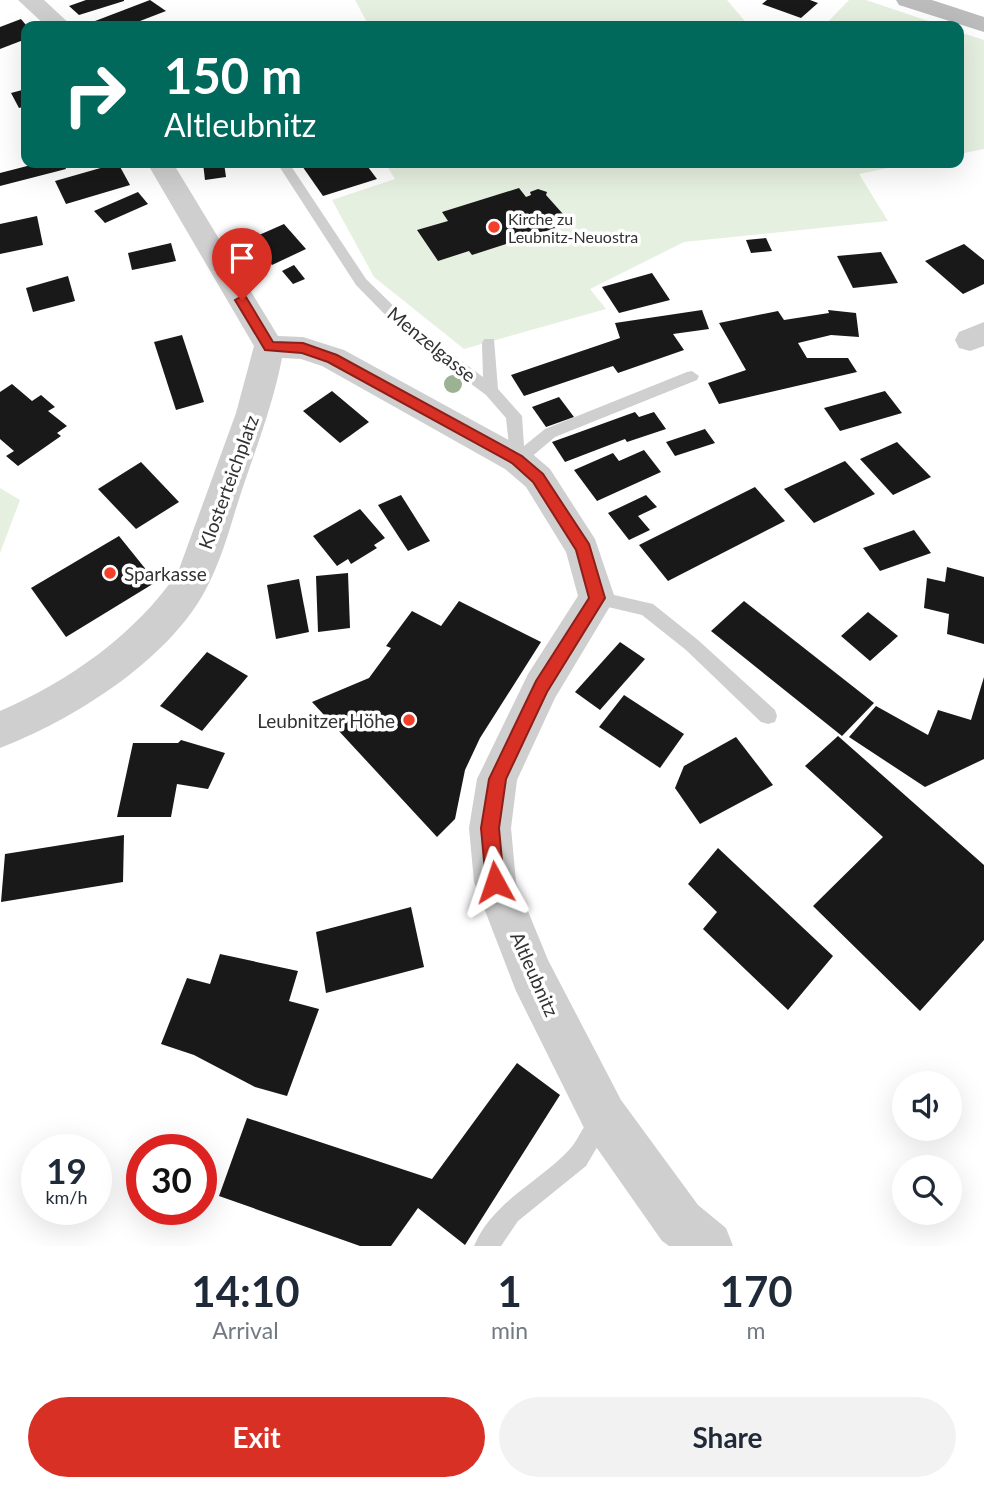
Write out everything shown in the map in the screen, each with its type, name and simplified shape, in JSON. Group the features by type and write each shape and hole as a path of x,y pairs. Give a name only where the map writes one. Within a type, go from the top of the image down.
{"street":[{"path":"30,0 54,21"},
{"path":"908,0 984,25"},
{"path":"163,168 269,346 303,348 332,358 517,460 538,478 583,549 597,598"},
{"name":"Klosterteichplatz","path":"0,730 66,695 113,664 158,627 191,582 262,384 269,346"},
{"name":"Altleubnitz","path":"597,598 541,686 497,779 490,828 495,882 533,975 604,1117 680,1223 708,1246"}],"lane":[{"name":"Menzelgasse","path":"286,168 361,282 409,330 491,391 514,416 517,460"},
{"path":"489,342 491,391"},
{"path":"517,460 550,433 692,376"},
{"path":"597,598 648,608 768,716"},
{"path":"486,1246 510,1213 578,1158 604,1117"}],"green space":[{"path":"355,0 727,0 745,21 366,21"},
{"path":"849,0 866,0 928,21 829,21"},
{"path":"964,34 984,40 984,149 964,153"},
{"path":"388,168 888,168 859,174 888,221 684,242 590,289 606,309 464,349 374,277 332,200 395,179"},
{"path":"0,488 20,500 0,553"}],"building":[{"path":"86,0 124,1 79,15 69,6"},
{"path":"150,0 166,11 140,21 95,21"},
{"path":"767,0 810,0 818,3 801,18 762,4"},
{"path":"21,19 21,41 0,49 0,27"},
{"path":"21,90 21,107 19,108 11,93"},
{"path":"21,168 66,169 0,186 0,173"},
{"path":"100,168 121,168 130,185 66,204 55,181"},
{"path":"204,168 225,168 226,177 205,180"},
{"path":"303,168 369,168 377,179 323,196"},
{"name":"Kirche zu Leubnitz-Neuostra","path":"519,188 526,197 538,189 547,192 546,195 571,223 472,255 469,251 438,261 417,230 448,221 442,212"},
{"path":"138,192 148,204 105,223 94,211"},
{"path":"37,216 43,245 0,254 0,224"},
{"path":"284,224 306,249 272,265 250,239"},
{"path":"766,238 772,251 751,253 746,240"},
{"path":"171,243 176,261 132,270 128,253"},
{"path":"964,244 984,260 984,284 963,294 925,261"},
{"path":"881,252 898,283 853,288 837,256"},
{"path":"294,265 305,279 293,284 282,271"},
{"path":"652,273 670,300 619,313 602,287"},
{"path":"68,276 75,301 33,312 26,288"},
{"path":"702,310 709,329 673,334 684,350 618,373 613,366 524,396 511,375 620,338 615,323"},
{"path":"828,310 856,313 859,337 831,335 798,343 807,358 848,358 857,372 719,404 708,383 746,370 719,323 778,311 784,320 829,313"},
{"path":"182,335 204,402 176,410 154,342"},
{"path":"12,384 32,401 41,395 55,407 48,411 67,426 57,433 61,436 18,466 6,456 14,451 0,439 0,392"},
{"path":"332,391 369,422 340,443 303,411"},
{"path":"885,391 902,413 840,431 824,408"},
{"path":"559,397 574,417 546,427 532,407"},
{"path":"635,412 639,417 654,412 666,429 627,442 625,439 565,462 552,442"},
{"path":"705,429 715,443 675,456 666,442"},
{"path":"897,442 931,477 893,495 860,459"},
{"path":"644,450 661,472 597,501 574,470 613,453 619,461"},
{"path":"845,461 875,494 814,523 784,489"},
{"path":"141,462 179,502 136,529 98,489"},
{"path":"755,487 785,521 668,581 639,545"},
{"path":"401,495 430,541 408,551 378,505"},
{"path":"646,495 657,507 638,516 650,530 629,540 608,513"},
{"path":"360,509 385,538 374,545 377,548 351,564 348,559 337,566 313,536"},
{"path":"914,530 931,553 880,571 863,548"},
{"path":"119,536 156,582 66,637 31,588"},
{"path":"947,567 984,577 984,644 947,634 949,614 924,608 927,578 945,582"},
{"path":"348,573 350,628 318,632 316,576"},
{"path":"299,579 309,632 276,639 267,585"},
{"name":"Leubnitzer Höhe","path":"459,601 541,642 480,738 465,770 455,819 437,837 312,702 369,678 391,648 386,646 412,611 441,626"},
{"path":"744,601 874,703 842,736 711,631"},
{"path":"868,612 898,636 870,661 841,636"},
{"path":"620,642 645,659 600,710 575,692"},
{"path":"207,652 248,676 202,731 160,706"},
{"path":"984,677 984,759 925,787 849,737 876,706 928,735 938,710 971,720"},
{"path":"624,695 684,734 660,768 599,727"},
{"path":"838,736 984,865 984,940 920,1011 813,906 883,837 805,766"},
{"path":"736,737 773,785 700,824 675,788 684,766"},
{"path":"181,740 225,753 208,789 177,784 171,817 117,817 133,743 178,743"},
{"path":"124,835 123,882 1,902 5,854"},
{"path":"718,848 833,956 788,1010 703,929 717,912 688,884"},
{"path":"411,907 424,967 326,993 316,932"},
{"path":"220,954 298,971 289,1001 319,1009 287,1096 255,1087 194,1055 161,1044 187,978 210,984"},
{"path":"517,1063 560,1095 465,1245 418,1208 391,1246 360,1246 219,1196 247,1118 432,1179"}],"place":[{"name":"Kirche zu Leubnitz-Neuostra","path":"494,227"},
{"name":"Sparkasse","path":"110,573"},
{"name":"Leubnitzer Höhe","path":"409,720"}],"route":[{"path":"242,300 269,346 303,348 332,358 517,460 538,478 583,549 597,598 541,686 497,779 490,828 495,882"}]}
